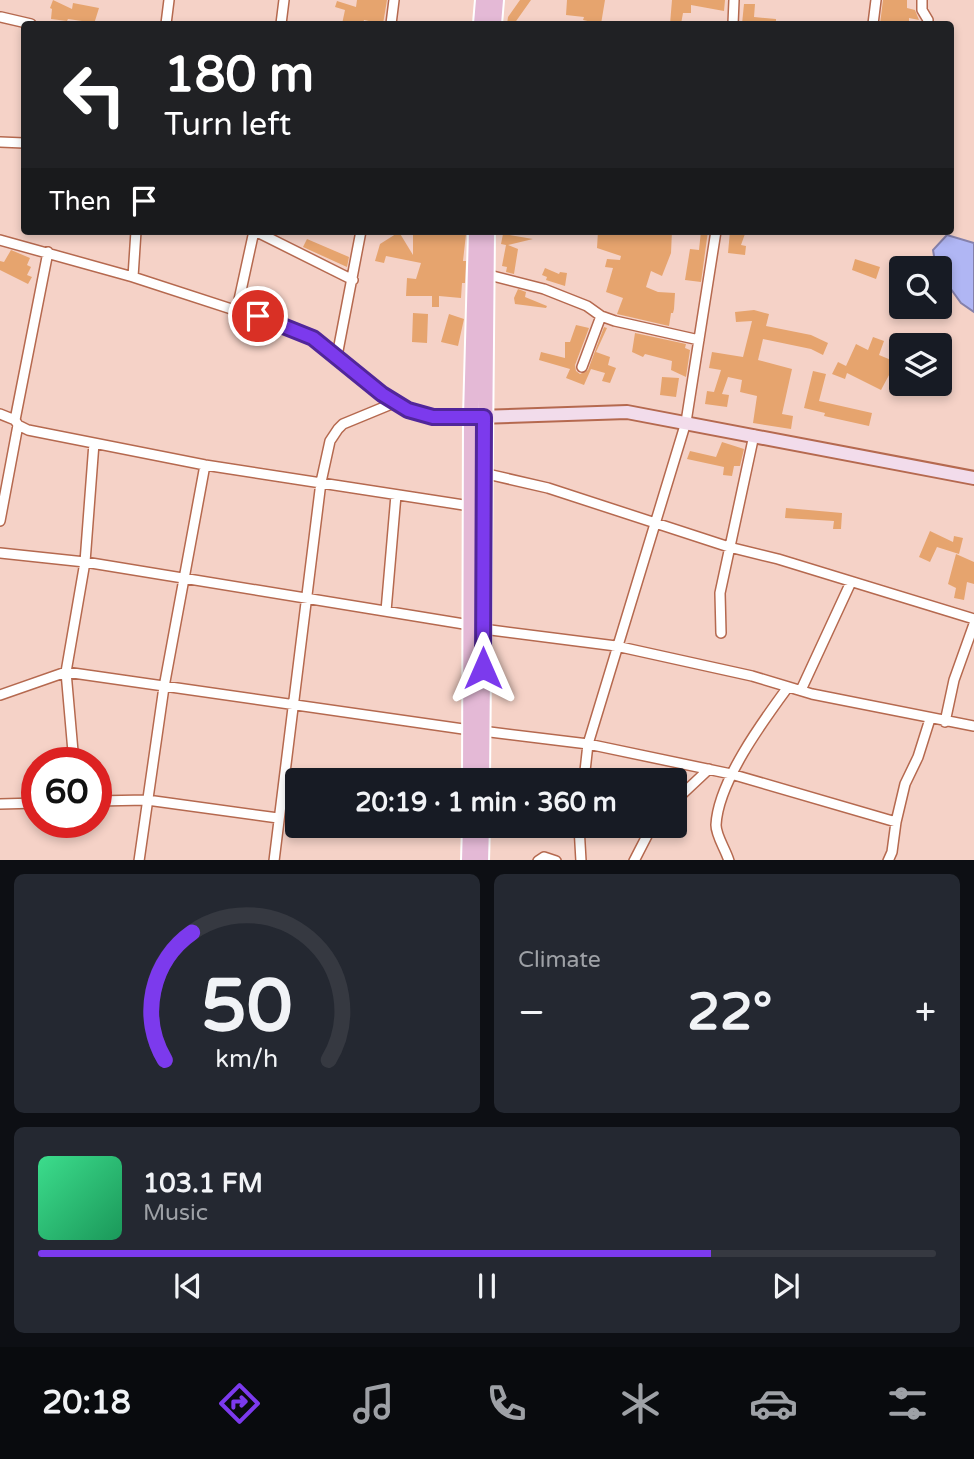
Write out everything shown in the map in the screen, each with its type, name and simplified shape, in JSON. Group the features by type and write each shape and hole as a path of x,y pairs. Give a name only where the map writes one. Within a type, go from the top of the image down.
{"main road":[{"path":"481,21 483,0"},
{"path":"494,21 496,0"},
{"path":"471,768 476,731 483,473 477,417 476,235"},
{"path":"477,627 470,506 487,235"},
{"path":"476,731 481,768"},
{"path":"470,838 470,860"},
{"path":"481,860 482,838"}],"street":[{"path":"166,21 169,0"},
{"path":"281,21 284,0"},
{"path":"391,21 394,0"},
{"path":"733,21 734,0"},
{"path":"873,21 876,0"},
{"path":"922,0 922,10 928,20"},
{"path":"0,27 1,15 21,21"},
{"path":"0,142 21,143"},
{"path":"133,277 136,235"},
{"path":"237,309 254,235"},
{"path":"263,235 353,280"},
{"path":"337,356 360,235"},
{"path":"585,768 588,744 616,646 686,422 715,235"},
{"path":"0,240 133,277 299,331 324,345 394,403 420,415 477,417 627,412 974,478"},
{"path":"0,521 48,252"},
{"path":"485,274 544,289 587,306 601,316 643,329 699,340"},
{"path":"582,367 601,316"},
{"path":"274,860 321,482 330,441 338,429 394,403"},
{"path":"0,414 28,430 205,465 470,506"},
{"path":"721,633 720,593 754,435"},
{"path":"73,747 66,672 85,562 94,443"},
{"path":"139,860 164,687 205,465"},
{"path":"483,473 548,488 655,524 778,559 974,621 954,680 945,722"},
{"path":"386,611 396,495"},
{"path":"0,554 85,562 477,627 616,646 930,719 974,726"},
{"path":"801,690 851,583"},
{"path":"0,695 66,672 292,706 588,744 731,774 896,822"},
{"path":"729,860 716,828 731,774 788,687"},
{"path":"888,860 892,852 905,784 918,757 930,719"},
{"path":"687,790 709,769"},
{"path":"112,801 147,800 278,818"},
{"path":"0,804 21,803"},
{"path":"580,838 581,860"},
{"path":"634,860 646,838"},
{"path":"538,860 544,857 556,860"}],"water":[{"path":"947,235 974,243 974,312 961,303 952,291 952,256 934,256 933,250"}],"building":[{"path":"53,0 72,9 73,3 99,8 95,21 67,21 51,19 50,8"},
{"path":"357,0 387,0 384,21 343,21 345,10 335,7 337,1 356,7"},
{"path":"520,0 531,0 516,21 507,21"},
{"path":"567,0 605,0 602,21 588,21 583,20 584,17 566,15"},
{"path":"672,0 725,0 724,11 691,5 691,13 683,13 682,21 670,21"},
{"path":"883,0 907,0 907,8 915,10 919,20 909,18 909,21 880,21"},
{"path":"744,4 755,4 754,17 776,19 776,21 742,21"},
{"path":"394,235 401,235 413,255 413,235 466,235 463,261 466,261 465,283 462,283 461,298 439,296 439,307 432,307 432,296 406,296 407,278 416,279 421,263 386,256 384,263 375,261 380,244"},
{"path":"503,235 533,239 508,245 518,249 514,274 506,272 507,267 502,266 506,245 501,244"},
{"path":"598,235 672,235 671,253 662,276 651,271 646,287 658,292 675,293 669,326 617,314 623,298 606,292 613,268 605,267 607,259 620,260 621,256 597,248"},
{"path":"701,235 707,235 701,282 685,280 690,249 699,250"},
{"path":"730,235 745,235 741,245 746,246 745,255 728,253"},
{"path":"307,239 349,257 347,267 303,247"},
{"path":"11,250 30,258 27,265 31,267 27,275 32,277 28,284 0,270 0,261 4,262"},
{"path":"855,259 880,267 876,279 852,270"},
{"path":"545,268 559,274 567,273 565,286 546,280 547,277 542,275"},
{"path":"518,289 526,292 525,297 547,306 546,308 515,304 514,298"},
{"path":"754,310 769,314 766,326 811,335 828,343 823,355 811,349 763,339 758,360 792,369 782,414 793,416 791,429 753,423 757,396 740,392 742,380 728,377 722,394 729,395 727,407 705,404 707,391 714,392 721,370 709,368 712,352 743,357 752,321 736,322 735,312"},
{"path":"413,313 428,314 427,343 412,342"},
{"path":"449,314 464,319 458,346 441,342"},
{"path":"576,325 589,328 575,365 580,374 588,370 604,327 607,328 596,352 610,357 608,365 616,368 610,383 602,381 605,373 591,369 584,385 566,378 570,369 539,360 541,352 565,358 565,342 570,342"},
{"path":"635,333 686,344 685,348 690,350 686,377 671,370 672,361 645,354 643,357 632,352"},
{"path":"873,337 884,341 879,355 889,359 889,375 881,390 847,373 845,379 832,374 838,362 846,366 856,344 868,350"},
{"path":"813,371 826,374 819,401 872,413 869,426 824,416 825,413 804,408"},
{"path":"662,377 679,378 676,397 660,395"},
{"path":"722,442 744,449 740,466 734,466 732,476 723,475 724,467 687,459 690,451 716,457"},
{"path":"786,508 842,513 841,529 833,529 834,521 785,518"},
{"path":"930,531 953,542 954,536 963,538 959,554 937,547 930,562 919,557"},
{"path":"956,554 974,562 974,584 967,582 964,600 954,598 956,588 948,584"}],"route":[{"path":"258,316 313,338 382,394 408,410 433,417 484,417 483,668"}]}
